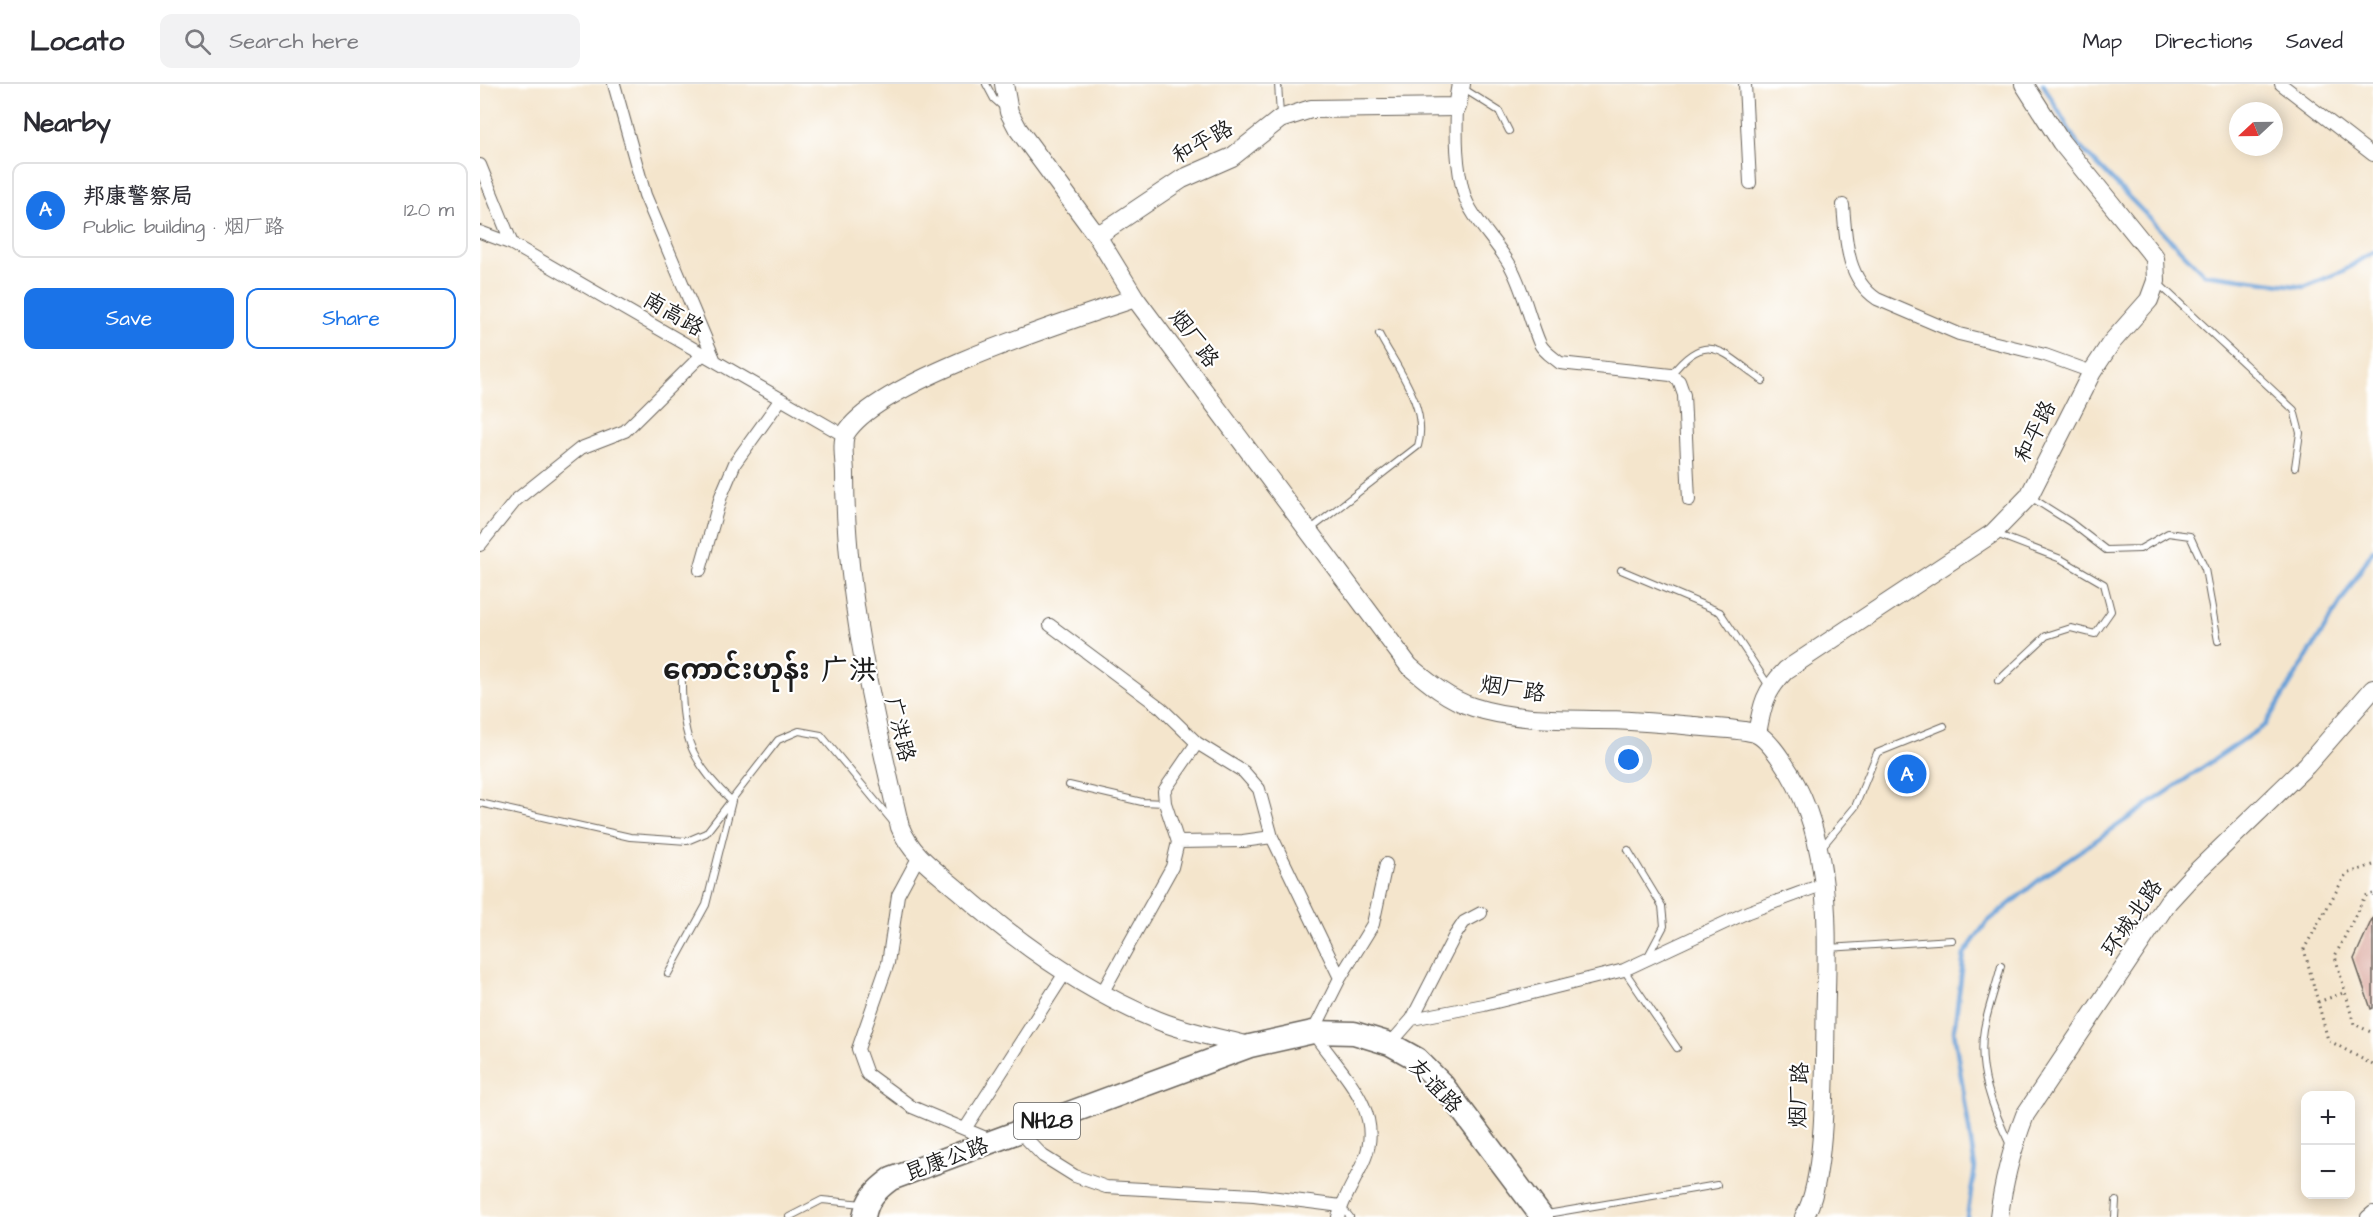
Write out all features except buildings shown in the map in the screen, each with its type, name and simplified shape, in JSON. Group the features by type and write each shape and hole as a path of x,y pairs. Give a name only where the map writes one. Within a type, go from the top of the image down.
{"highway":[{"name":"友谊路","path":"1250,1046 1313,1032 1354,1033 1390,1044 1417,1059 1443,1084 1541,1216"},
{"name":"昆康公路","path":"865,1211 876,1189 891,1179 1250,1046"}],"street":[{"path":"480,545 516,500 581,448 625,431 709,357 645,195 614,84"},
{"name":"烟厂路","path":"1004,84 1009,112 1097,236 1136,298 1409,666 1439,692 1472,707 1506,716 1638,721 1757,734 1774,750 1789,771 1810,817 1821,849 1827,948 1820,1153 1814,1192 1804,1217"},
{"path":"1745,84 1750,183"},
{"path":"2024,84 2061,142 2155,258 2156,281"},
{"path":"2281,84 2373,155"},
{"path":"1461,86 1457,107 1456,140 1464,196 1473,215 1511,266 1541,345 1560,363 1671,375 1679,381 1684,395 1689,500"},
{"name":"和平路","path":"1097,236 1162,191 1232,157 1280,119 1311,109 1457,107"},
{"path":"480,165 512,244"},
{"path":"1843,205 1849,258 1857,280 1877,300 1959,333 2045,355 2092,372"},
{"name":"南高路","path":"480,232 512,244 845,436"},
{"name":"和平路","path":"1757,734 1761,707 1770,687 1804,656 1993,533 2029,496 2092,372 2111,343 2149,300 2156,281"},
{"path":"845,436 858,418 913,385 989,350 1136,298"},
{"path":"700,570 721,496 735,463 781,399"},
{"name":"广洪路","path":"845,436 845,498 851,577 871,707 903,834 919,856 985,914 1065,973 1101,995 1160,1021 1250,1046"},
{"path":"1050,625 1161,708 1197,743 1244,772 1259,789 1272,837 1340,978"},
{"name":"环城北路","path":"1999,1217 2002,1186 2012,1149 2025,1115 2168,902 2307,765 2373,689"},
{"path":"1101,995 1172,867 1178,842 1165,803 1164,791 1197,743"},
{"path":"1178,842 1243,841 1272,837"},
{"path":"919,856 898,895 888,963 858,1049 867,1074 912,1107 993,1141"},
{"path":"1019,1131 1043,1156 1075,1176 1106,1187 1254,1195 1339,1211 1366,1156 1370,1130 1367,1113 1358,1091 1328,1056 1313,1032 1340,978 1373,924 1386,864"},
{"path":"1412,1019 1484,1005 1624,970 1748,912 1824,884"},
{"path":"1390,1044 1412,1019 1464,922 1481,913"},
{"path":"965,1129 1065,973"},
{"path":"2367,1217 2373,1212"}],"lane":[{"path":"986,84 994,99 1009,112"},
{"path":"1278,84 1280,119"},
{"path":"1461,86 1499,111 1509,131"},
{"path":"2156,281 2294,410 2300,433 2295,467"},
{"path":"1308,530 1418,446 1422,432 1417,407 1379,334"},
{"path":"1671,375 1685,357 1697,350 1716,348 1763,381"},
{"path":"2029,496 2070,522 2106,550 2140,549 2168,533 2190,536 2205,568 2218,641"},
{"path":"1993,533 2061,559 2104,584 2111,611 2095,634 2071,628 2046,636 1998,681"},
{"path":"1622,570 1720,612 1770,687"},
{"path":"682,674 682,710 693,755 710,781 732,801"},
{"path":"1821,849 1855,807 1877,753 1944,726"},
{"path":"482,805 630,837 687,841 706,833 778,740 799,731 821,735 903,834"},
{"path":"1069,785 1142,802 1165,803"},
{"path":"668,974 706,905 732,801"},
{"path":"1628,850 1662,906 1664,926 1644,962"},
{"path":"1827,948 1952,940"},
{"path":"2001,966 1984,1031 1985,1080 1998,1121 2012,1149"},
{"path":"1624,970 1677,1048"},
{"path":"1541,1216 1717,1185"},
{"path":"789,1217 822,1200 865,1211"},
{"path":"2115,1217 2116,1201"},
{"path":"1339,1211 1350,1217"}],"path":[{"path":"2373,865 2346,874 2304,949 2328,1040 2373,1065"},
{"path":"2373,894 2365,896 2335,956 2354,1024 2373,1034"},
{"path":"2318,1002 2346,992"}],"waterway":[{"path":"2043,84 2078,145 2204,274 2304,287 2343,271 2373,252"},
{"path":"1967,1217 1975,1168 1954,1031 1964,954 1986,923 2045,875 2265,725 2373,550"}],"place":[{"name":"邦康警察局","path":"1907,774"}],"district":[{"name":"ကောင်းဟုန်း 广洪","path":"770,669"}]}
